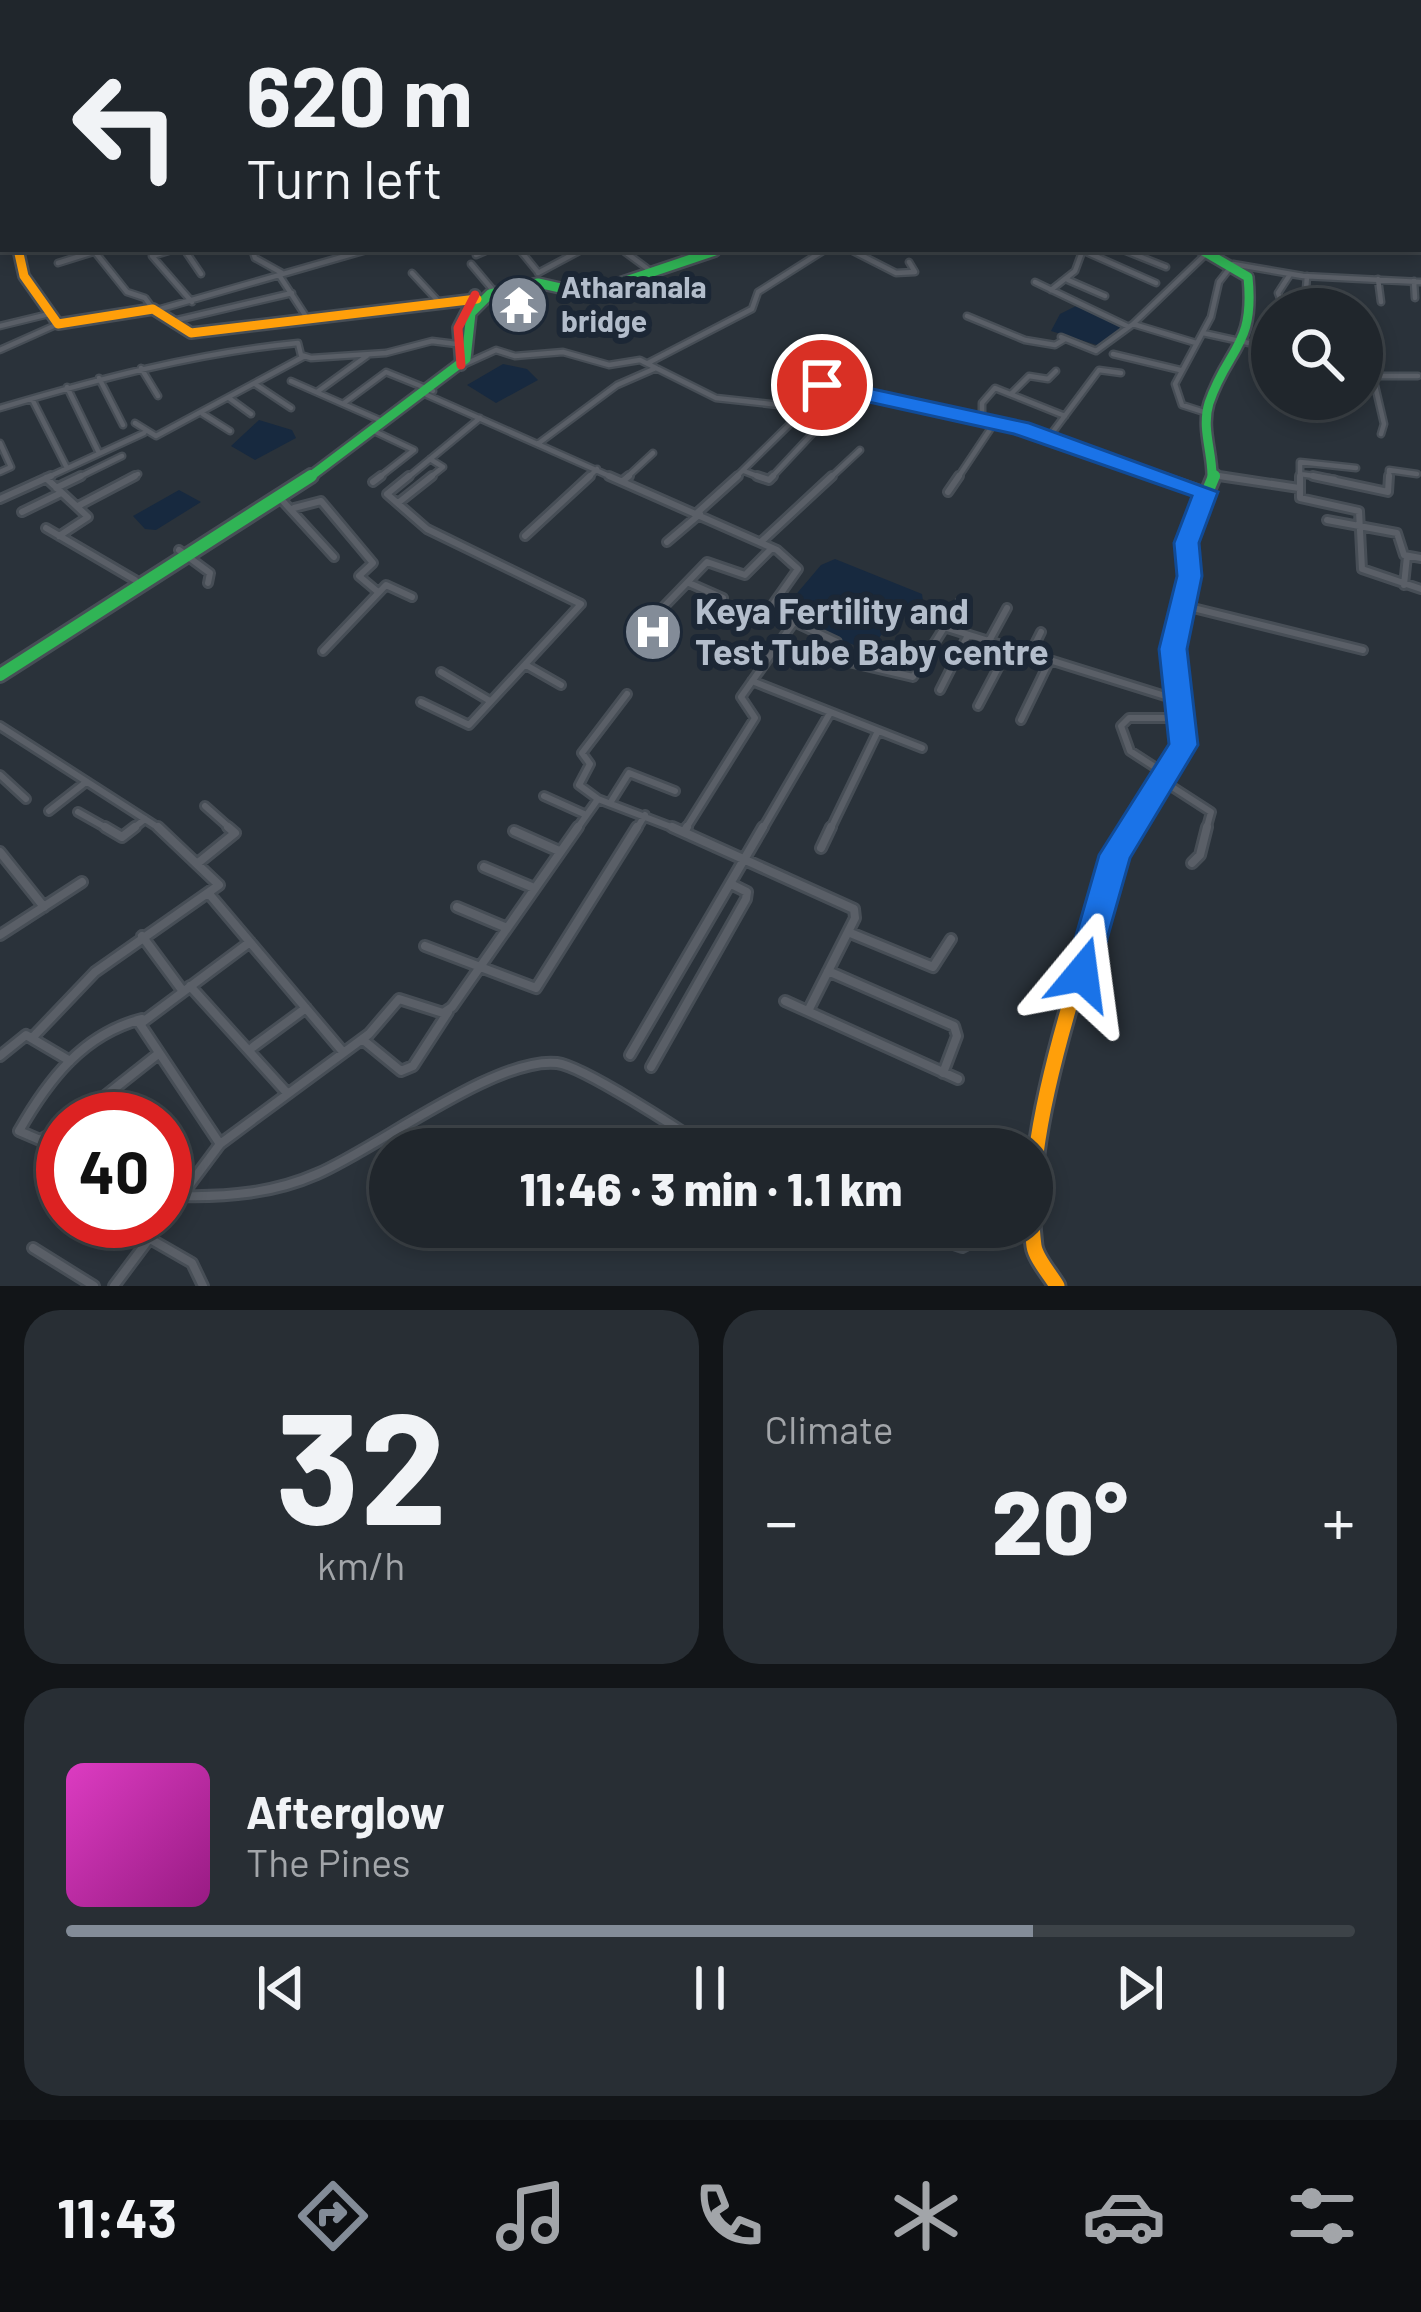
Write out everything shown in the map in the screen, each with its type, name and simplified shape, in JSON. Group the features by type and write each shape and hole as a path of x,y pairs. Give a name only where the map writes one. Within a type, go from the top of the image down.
{"main road":[{"path":"19,252 24,275 53,319 155,310 187,334 440,300 470,306 529,284 587,292 707,252"},
{"path":"0,672 135,580 291,486 430,393 464,362 461,335 470,306 492,289 537,277 587,292 707,252"},
{"path":"1042,1128 1060,1035 1114,855 1184,745 1173,649 1186,605 1186,543 1214,475 1202,441 1213,385 1241,343 1251,311 1249,279 1233,264 1206,252"},
{"path":"0,672 181,552 291,486"},
{"path":"1033,1248 1057,1286"}],"street":[{"path":"142,0 150,0"},
{"path":"58,263 92,252"},
{"path":"96,252 122,287 155,310 357,252"},
{"path":"165,252 152,256 192,302"},
{"path":"186,252 201,274"},
{"path":"253,252 255,259 280,273 307,317"},
{"path":"340,252 344,255"},
{"path":"476,255 483,252"},
{"path":"521,252 537,277 578,252"},
{"path":"625,252 648,269"},
{"path":"464,362 496,350 515,356 563,352 609,365 648,363 748,312 758,292 821,252"},
{"path":"855,252 896,273 915,272 909,262"},
{"path":"1051,290 1067,280 1084,252 1156,283"},
{"path":"1128,252 1166,267"},
{"path":"967,316 1030,341 1055,345 1063,338 1096,351 1130,325 1199,252"},
{"path":"471,264 492,289"},
{"path":"1207,413 1182,405 1175,393 1180,370 1203,333 1217,287 1233,264 1307,276 1417,281 1414,298"},
{"path":"412,273 440,300"},
{"path":"1281,288 1291,274"},
{"path":"1306,288 1307,276"},
{"path":"1378,278 1379,288"},
{"path":"1067,280 1106,296"},
{"path":"1035,283 1130,325 1196,343"},
{"path":"170,322 292,293"},
{"path":"0,326 53,319"},
{"path":"0,350 53,319"},
{"path":"1203,333 1251,345"},
{"path":"135,423 144,433 156,436 303,357 369,354 461,335"},
{"path":"0,408 141,368 294,343 302,346 303,357"},
{"path":"317,392 369,354"},
{"path":"1113,354 1180,370"},
{"path":"648,363 716,398 794,409"},
{"path":"141,368 158,396"},
{"path":"538,443 617,385 656,368"},
{"path":"1049,437 1100,369 1121,374"},
{"path":"1011,394 1029,376 1048,379 1056,371"},
{"path":"344,403 386,372 761,542 798,569 769,610 840,644 840,660 907,679 917,674 961,601"},
{"path":"1383,376 1418,376"},
{"path":"99,378 123,425"},
{"path":"291,381 344,403 414,450 373,482"},
{"path":"255,384 291,408"},
{"path":"668,542 791,425 806,389 817,385 995,422 1206,492"},
{"path":"67,387 99,453"},
{"path":"982,419 986,409 982,403 993,389 1065,416"},
{"path":"229,398 251,414"},
{"path":"32,399 68,468"},
{"path":"201,413 230,431"},
{"path":"422,702 465,726 581,604 427,530 388,493 481,418"},
{"path":"1381,434 1383,420"},
{"path":"948,492 995,422"},
{"path":"0,499 144,433"},
{"path":"744,471 769,480 813,433"},
{"path":"0,442 10,467 0,472"},
{"path":"22,512 124,458 114,446"},
{"path":"761,542 780,519 819,492 860,450"},
{"path":"624,480 653,453"},
{"path":"398,503 443,467 430,459"},
{"path":"1356,468 1304,462 1299,488 1306,501 1357,510 1362,569 1421,589"},
{"path":"525,536 597,469"},
{"path":"1300,474 1363,483 1388,492 1389,470 1417,474"},
{"path":"77,506 139,474"},
{"path":"1214,475 1299,488"},
{"path":"45,478 88,517 59,536"},
{"path":"277,496 294,508 334,557"},
{"path":"294,508 321,501 373,563 359,576 378,592"},
{"path":"1327,520 1397,533 1408,556 1404,585"},
{"path":"46,528 135,580"},
{"path":"649,622 710,562 745,575 772,548"},
{"path":"181,552 210,573 208,583"},
{"path":"1408,556 1421,558"},
{"path":"689,583 723,598"},
{"path":"322,651 389,584 412,597"},
{"path":"1186,605 1363,650"},
{"path":"989,641 1007,608"},
{"path":"684,832 755,718 741,700 795,621"},
{"path":"946,627 1178,700"},
{"path":"1030,654 1041,632"},
{"path":"940,690 969,634"},
{"path":"978,706 1009,647"},
{"path":"1021,720 1050,660"},
{"path":"526,665 561,685"},
{"path":"442,672 492,701"},
{"path":"752,680 922,748"},
{"path":"627,694 582,753 590,766 578,785 598,799 611,800 849,906 856,914 808,1011"},
{"path":"630,1055 830,713"},
{"path":"1178,718 1129,718 1121,726 1130,751 1210,812 1200,855 1192,862"},
{"path":"0,726 145,819 219,885 142,936 75,989 33,1037"},
{"path":"821,848 878,731"},
{"path":"611,800 629,773 675,791"},
{"path":"0,775 26,800"},
{"path":"49,811 86,782"},
{"path":"544,796 584,814"},
{"path":"362,1040 401,1071 413,1066 598,799"},
{"path":"199,863 235,833 205,806"},
{"path":"78,812 122,837 145,819"},
{"path":"425,946 529,988 538,986 645,815"},
{"path":"514,831 559,851"},
{"path":"0,852 44,907"},
{"path":"484,867 534,888"},
{"path":"0,934 82,882"},
{"path":"651,1067 746,899 747,892 731,883"},
{"path":"210,895 344,1052"},
{"path":"458,907 507,928"},
{"path":"848,932 932,967 951,939"},
{"path":"142,936 227,1032 253,1047 287,1093"},
{"path":"48,1092 70,1061 115,1024 142,1019 250,942"},
{"path":"828,971 954,1026 957,1036 943,1073"},
{"path":"192,1182 220,1144 362,1040 399,999 448,1012"},
{"path":"785,1001 958,1079"},
{"path":"253,1047 306,1008"},
{"path":"142,1019 141,1030 220,1144"},
{"path":"0,1056 16,1038 33,1037 70,1061"},
{"path":"110,1092 158,1054"},
{"path":"405,1128 495,1075 546,1061 571,1066 681,1128"},
{"path":"36,1109 20,1131 36,1138"},
{"path":"192,1199 243,1196 289,1186 369,1146"},
{"path":"33,1248 94,1286"},
{"path":"114,1286 145,1248"},
{"path":"166,1248 192,1263 203,1286"}],"water":[{"path":"1076,306 1129,329 1107,348 1051,331 1060,314"},
{"path":"503,364 527,369 538,380 496,403 467,385"},
{"path":"259,420 292,430 296,438 255,460 231,446"},
{"path":"179,490 201,502 156,530 145,529 133,516"},
{"path":"835,559 922,594 924,608 895,618 874,644 861,648 786,617 782,611 821,565"}],"traffic: fast":[{"path":"0,675 353,449 466,359 471,313 490,294 538,283 587,294 712,252"},
{"path":"1189,577 1186,543 1214,475 1206,444 1210,401 1245,338 1250,310 1248,277 1205,252"}],"traffic: slow":[{"path":"19,252 24,276 58,324 153,309 191,333 477,299"},
{"path":"1057,1286 1034,1250 1038,1148 1048,1090 1115,855 1183,745 1173,667 1189,577"}],"traffic: jam":[{"path":"461,365 458,328 475,295"}],"place":[{"name":"Atharanala bridge","path":"519,305"},
{"name":"Keya Fertility and Test Tube Baby centre","path":"653,632"}],"route":[{"path":"822,385 1021,428 1206,492 1186,543 1190,576 1173,649 1184,745 1114,855 1082,974"}]}
